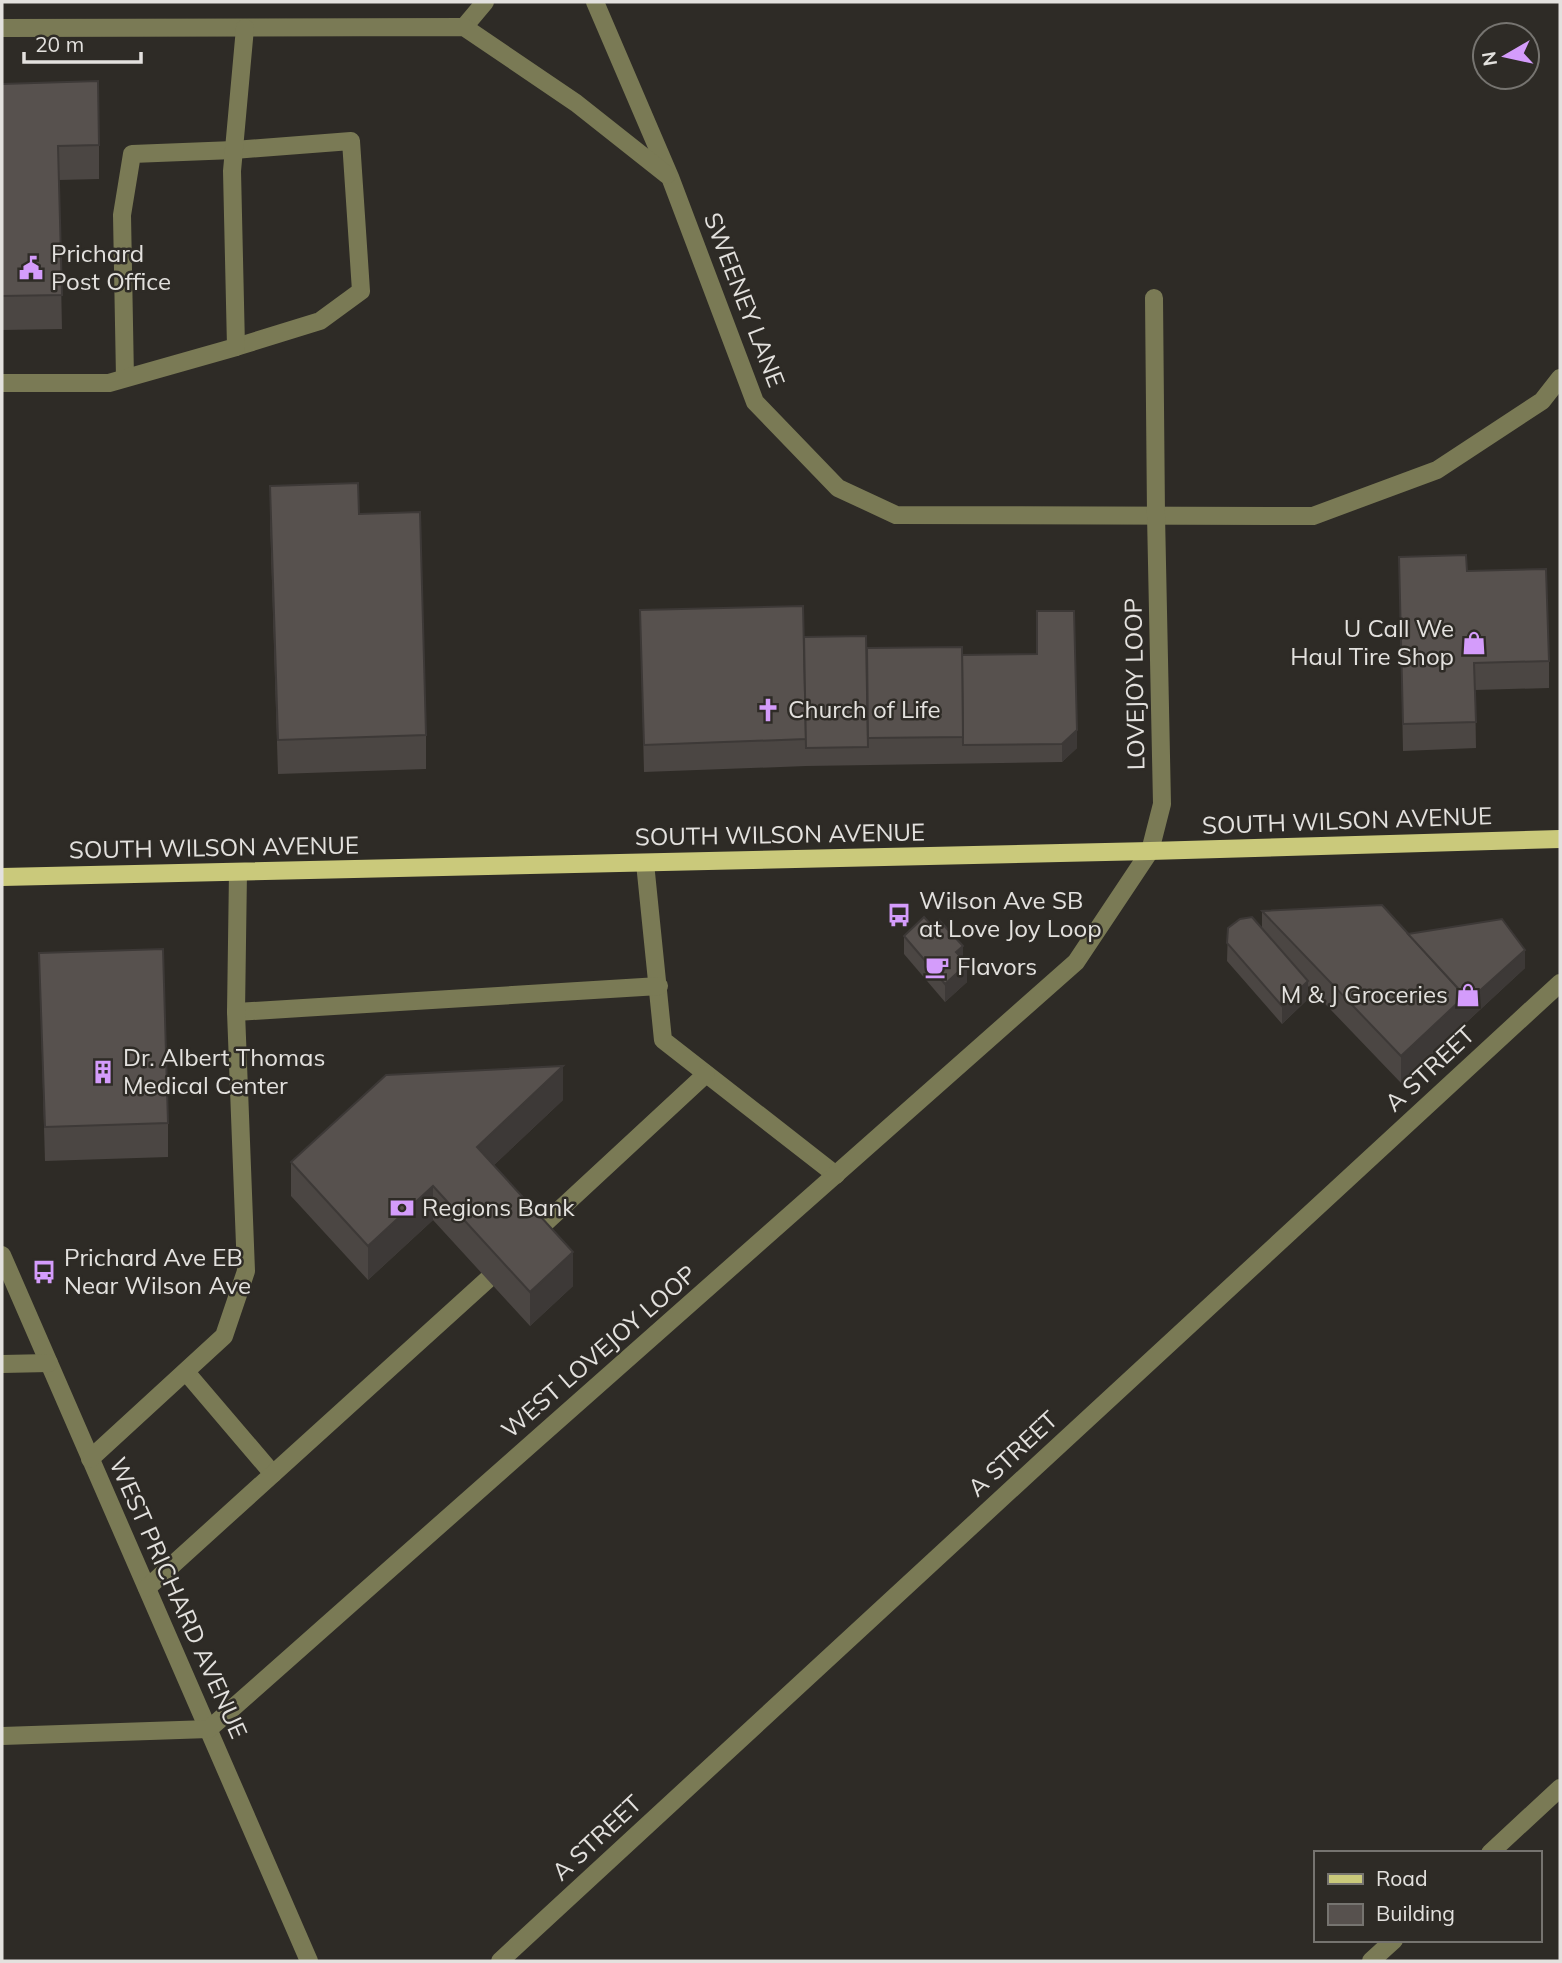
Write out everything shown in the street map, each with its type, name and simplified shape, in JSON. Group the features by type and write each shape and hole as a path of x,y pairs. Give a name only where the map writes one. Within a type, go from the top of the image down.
{"main road":[{"name":"SOUTH WILSON AVENUE","path":"2,877 1560,839"}],"street":[{"path":"464,27 485,2"},
{"name":"SWEENEY LANE","path":"595,2 670,177 755,402 838,488 896,516 1313,516 1437,470 1542,401 1560,378"},
{"path":"2,28 464,27 576,103 670,177"},
{"path":"236,347 232,171 245,28"},
{"path":"2,383 109,383 320,321 360,291 351,141 234,150 132,153 121,215 125,378"},
{"name":"LOVEJOY LOOP","path":"1150,851 1162,804 1154,298"},
{"name":"WEST LOVEJOY LOOP","path":"209,1729 1076,962 1150,851"},
{"path":"645,863 663,1040 836,1175"},
{"path":"90,1459 224,1336 246,1271 236,1012 238,872"},
{"name":"A STREET","path":"500,1961 1560,983"},
{"path":"236,1012 659,986"},
{"path":"529,1238 706,1074"},
{"name":"WEST PRICHARD AVENUE","path":"2,1255 309,1961"},
{"path":"146,1588 487,1280"},
{"path":"2,1364 49,1363"},
{"path":"186,1372 273,1474"},
{"path":"2,1736 209,1729"},
{"path":"1492,1851 1560,1788"},
{"path":"1371,1961 1392,1942"}],"building":[{"name":"Prichard Post Office","path":"98,81 99,145 58,146 62,295 2,296 2,84"},
{"path":"358,483 359,514 420,512 426,735 278,740 270,486"},
{"name":"U Call We Haul Tire Shop","path":"1466,555 1467,571 1546,569 1549,661 1474,663 1476,722 1403,724 1399,557"},
{"path":"803,606 806,739 644,745 640,610"},
{"path":"1037,611 1074,611 1077,730 1062,744 963,745 962,655 1037,654"},
{"path":"866,636 868,747 806,748 804,637"},
{"path":"962,647 963,737 868,738 867,648"},
{"path":"1382,905 1465,996 1401,1056 1262,911"},
{"path":"924,917 932,926 939,920 963,946 956,952 967,964 945,984 904,936"},
{"path":"1252,917 1308,981 1282,1006 1227,943 1228,928 1240,919"},
{"path":"1502,919 1525,950 1465,1004 1465,996 1408,934"},
{"name":"Dr. Albert Thomas Medical Center","path":"163,949 168,1123 45,1127 39,953"},
{"name":"Regions Bank","path":"563,1066 477,1147 573,1252 530,1292 433,1186 368,1246 291,1162 386,1075"}],"place":[{"name":"Prichard Post Office","path":"31,268"},
{"name":"U Call We Haul Tire Shop","path":"1474,643"},
{"name":"Church of Life","path":"768,710"},
{"name":"Wilson Ave SB at Love Joy Loop","path":"899,915"},
{"name":"Flavors","path":"937,967"},
{"name":"M & J Groceries","path":"1468,995"},
{"name":"Dr. Albert Thomas Medical Center","path":"103,1072"},
{"name":"Regions Bank","path":"402,1208"},
{"name":"Prichard Ave EB Near Wilson Ave","path":"44,1272"}]}
